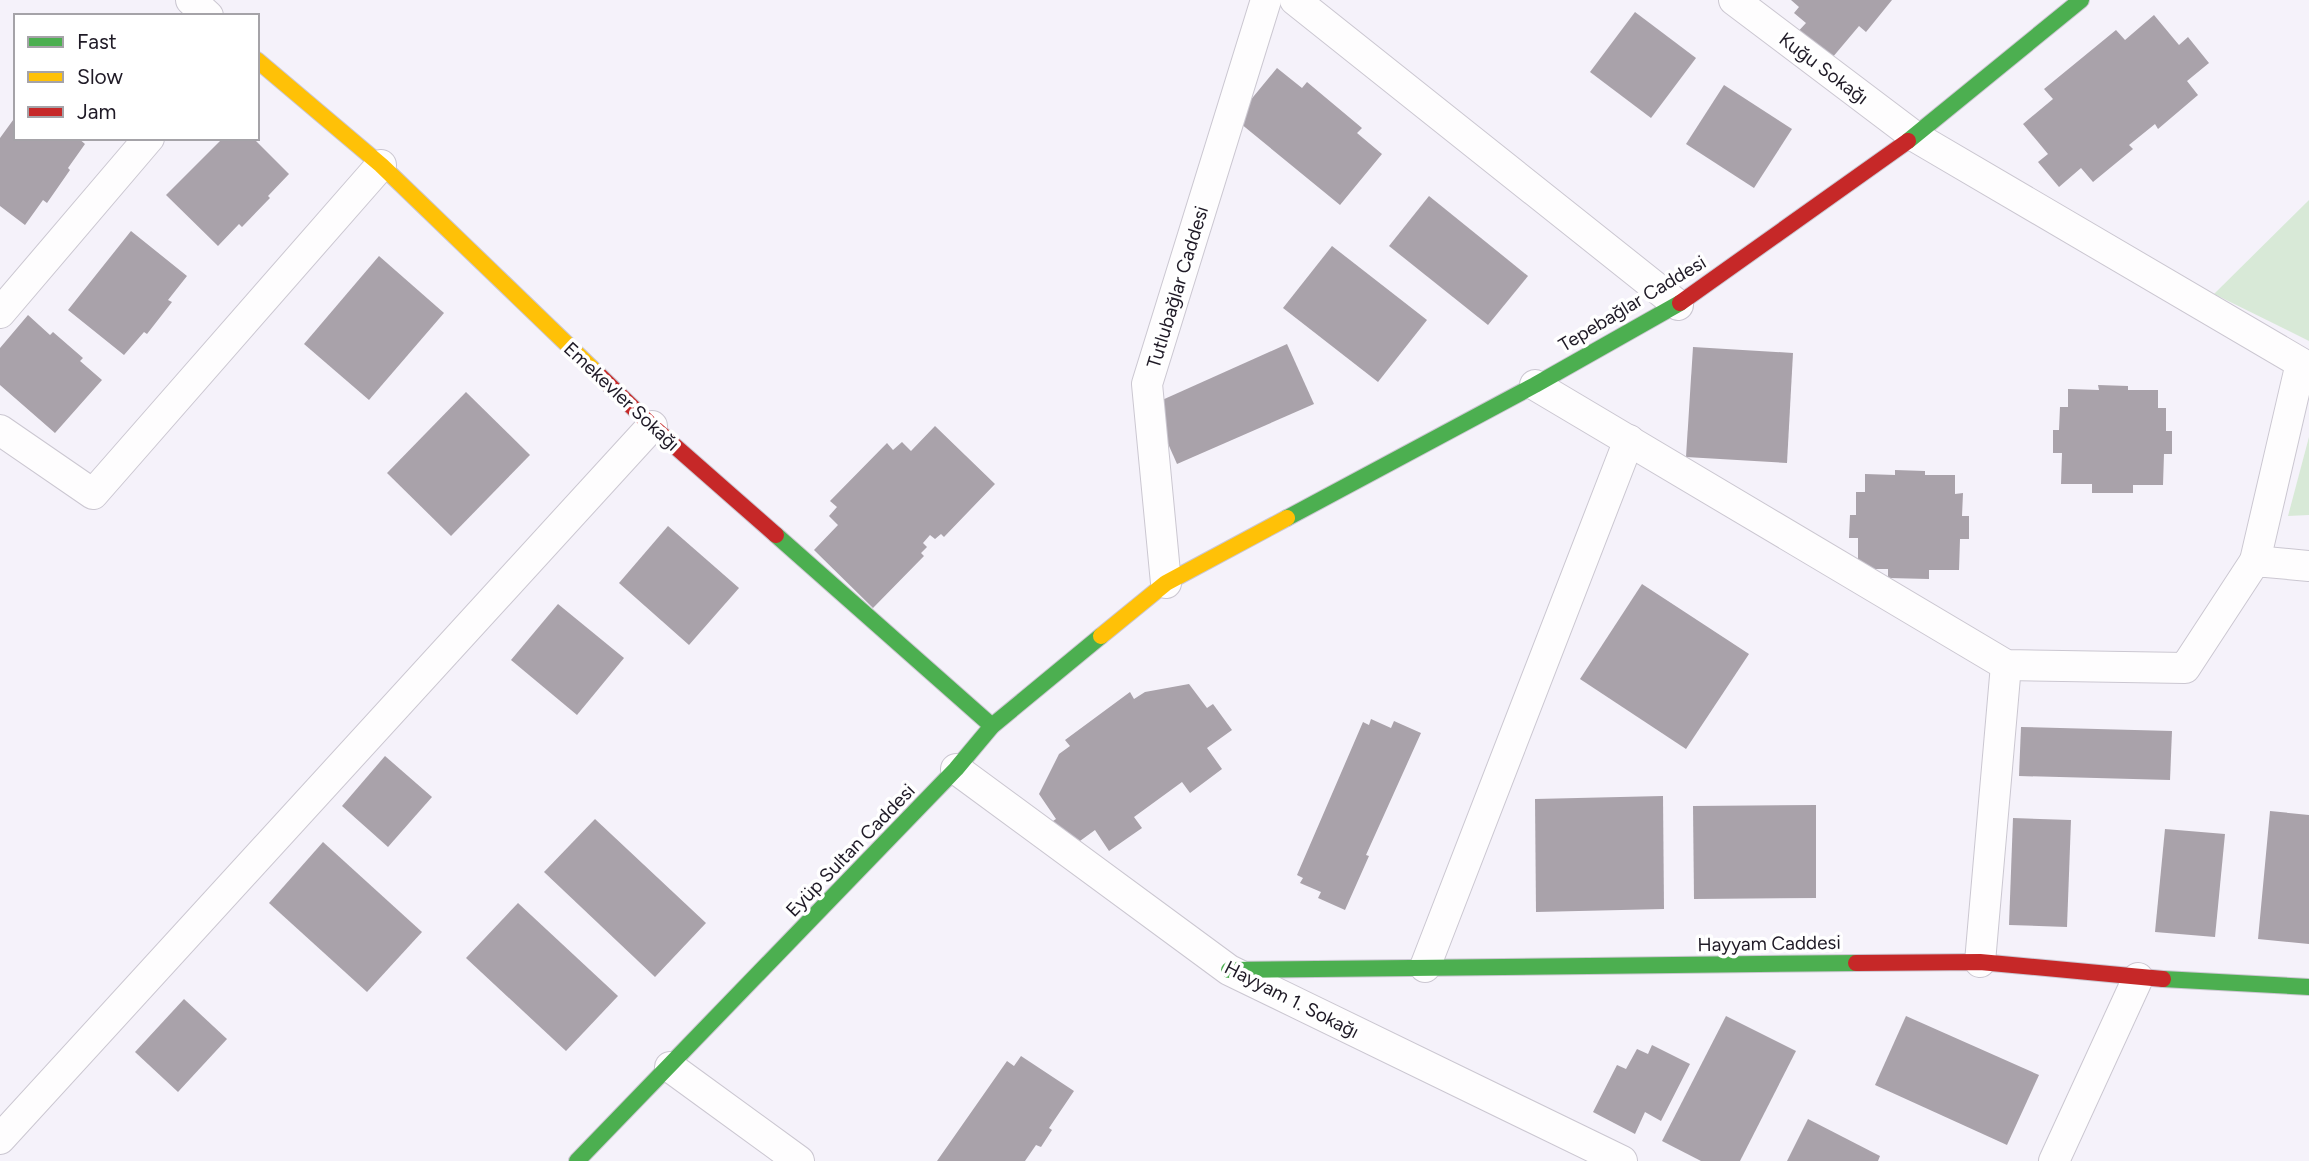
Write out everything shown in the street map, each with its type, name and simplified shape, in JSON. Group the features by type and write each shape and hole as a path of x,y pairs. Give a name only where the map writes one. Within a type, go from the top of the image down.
{"street":[{"path":"191,0 206,14"},
{"name":"Tutlubağlar Caddesi","path":"1166,583 1147,384 1266,0"},
{"path":"1295,0 1678,304"},
{"name":"Kuğu Sokağı","path":"1734,0 1914,136 2301,363 2255,561"},
{"name":"Tepebağlar Caddesi","path":"1166,583 1535,385 1678,304 1914,136 2081,0"},
{"name":"Emekevler Sokağı","path":"259,63 381,165 652,426 992,726"},
{"path":"0,313 147,140"},
{"path":"0,430 93,494 381,165"},
{"path":"1535,385 2006,665 2185,668 2255,561 2309,566"},
{"path":"0,1139 652,426"},
{"path":"1426,967 1629,440"},
{"name":"Eyüp Sultan Caddesi","path":"577,1161 956,769 992,726 1166,583"},
{"path":"1980,962 2006,665"},
{"name":"Hayyam 1. Sokağı","path":"956,769 1229,970 1622,1161"},
{"name":"Hayyam Caddesi","path":"1229,970 1980,962 2138,978 2309,987"},
{"path":"2054,1161 2138,978"},
{"path":"670,1067 799,1161"}],"green space":[{"path":"2309,200 2309,341 2214,294"},
{"path":"2309,437 2309,515 2288,516"}],"building":[{"path":"1791,0 1892,0 1866,32 1859,26 1832,58 1793,37 1806,23 1794,13 1799,7"},
{"path":"1635,12 1696,58 1651,118 1590,72"},
{"path":"2154,15 2179,45 2188,37 2209,63 2187,81 2198,95 2158,129 2155,124 2129,145 2133,149 2093,182 2081,168 2059,187 2038,162 2048,154 2023,124 2053,99 2044,89 2116,30 2125,40"},
{"path":"1277,68 1302,88 1307,82 1362,128 1357,133 1382,154 1340,205 1235,119"},
{"path":"1724,85 1792,129 1754,188 1686,144"},
{"path":"14,119 14,140 80,140 85,144 47,203 43,200 25,225 0,206 0,138"},
{"path":"221,140 255,140 289,174 242,227 239,224 218,246 166,195"},
{"path":"1429,196 1528,276 1488,325 1389,246"},
{"path":"131,231 187,276 168,300 172,302 147,334 144,332 124,355 68,310"},
{"path":"1332,246 1427,320 1378,382 1283,308"},
{"path":"379,256 444,313 369,400 304,344"},
{"path":"28,315 50,335 53,332 83,358 80,361 102,380 55,433 0,385 0,348"},
{"path":"1287,344 1314,404 1177,464 1151,405"},
{"path":"1693,347 1793,353 1787,463 1686,457"},
{"path":"2098,385 2128,386 2128,390 2158,390 2158,408 2166,408 2166,431 2172,431 2172,454 2164,454 2163,485 2133,485 2133,493 2092,493 2092,484 2061,484 2062,453 2053,453 2053,430 2059,430 2060,407 2068,407 2068,389 2099,390"},
{"path":"466,392 530,455 451,536 387,473"},
{"path":"935,426 995,484 944,537 941,534 935,539 930,535 923,543 927,547 921,553 924,556 873,608 814,550 838,525 829,516 837,507 830,501 887,443 893,450 902,442 911,451"},
{"path":"1895,470 1925,471 1925,475 1955,475 1955,494 1963,493 1962,516 1969,516 1969,539 1960,539 1959,570 1929,570 1929,579 1888,578 1888,569 1858,569 1858,538 1849,538 1850,515 1856,515 1856,492 1865,492 1865,474 1895,475"},
{"path":"668,526 739,588 689,645 619,583"},
{"path":"1642,584 1749,654 1686,749 1580,679"},
{"path":"558,604 624,658 577,715 511,660"},
{"path":"1189,684 1207,708 1213,704 1232,730 1207,748 1222,769 1190,793 1182,782 1134,817 1142,828 1109,851 1095,830 1069,849 1050,823 1056,819 1039,794 1059,754 1070,746 1065,740 1130,692 1134,699 1145,692"},
{"path":"1371,719 1391,728 1394,721 1421,733 1366,855 1369,856 1345,910 1318,898 1321,892 1300,883 1303,878 1297,875 1363,722 1369,725"},
{"path":"2021,727 2172,731 2170,780 2019,776"},
{"path":"385,756 432,797 388,847 342,806"},
{"path":"1663,796 1664,909 1536,912 1535,799"},
{"path":"1816,805 1816,898 1694,899 1693,806"},
{"path":"2270,811 2309,815 2309,944 2258,939"},
{"path":"2013,818 2071,820 2067,927 2009,925"},
{"path":"595,819 706,923 655,977 544,872"},
{"path":"2165,829 2225,834 2215,937 2155,932"},
{"path":"323,842 422,932 367,992 269,903"},
{"path":"518,903 618,996 566,1051 466,958"},
{"path":"184,999 227,1039 178,1092 135,1052"},
{"path":"1726,1016 1796,1051 1740,1161 1701,1161 1662,1141"},
{"path":"1906,1016 2039,1075 2007,1145 1875,1085"},
{"path":"1652,1045 1690,1064 1661,1121 1645,1112 1635,1134 1593,1112 1617,1065 1626,1069 1637,1049 1648,1054"},
{"path":"1021,1056 1074,1091 1049,1128 1052,1130 1041,1147 1036,1145 1025,1161 937,1161 1007,1061 1014,1066"},
{"path":"1808,1119 1880,1156 1878,1161 1787,1161"}],"traffic: fast":[{"path":"1908,141 2081,0"},
{"path":"1287,518 1535,385 1680,303"},
{"path":"776,535 992,726"},
{"path":"577,1161 956,769 992,726 1101,636"},
{"path":"1229,970 1856,963"},
{"path":"2163,979 2309,987"}],"traffic: slow":[{"path":"259,62 381,165 599,375"},
{"path":"1101,636 1166,583 1287,518"}],"traffic: jam":[{"path":"1680,303 1908,141"},
{"path":"599,375 652,426 776,535"},
{"path":"1856,963 1980,962 2163,979"}]}
